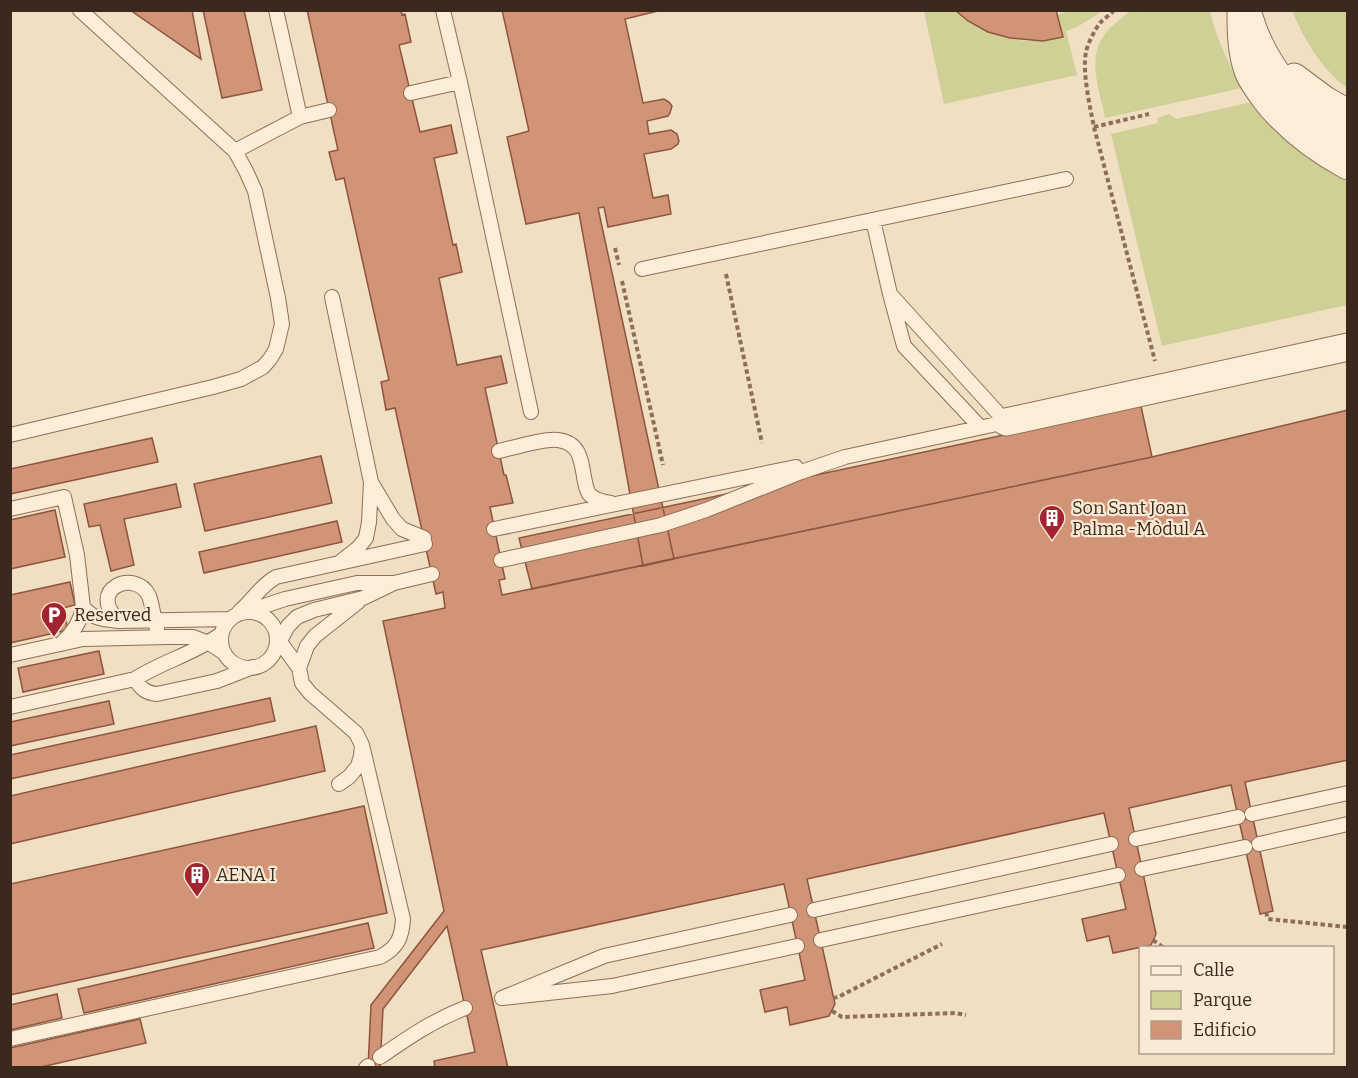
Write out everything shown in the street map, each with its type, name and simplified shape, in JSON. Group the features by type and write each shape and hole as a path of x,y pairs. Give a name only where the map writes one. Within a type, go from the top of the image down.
{"street":[{"path":"1241,10 1242,50 1257,88 1295,132 1347,166"},
{"path":"1251,22 1276,62 1325,100 1347,113"},
{"path":"1251,22 1268,62 1291,93 1315,117 1347,138"},
{"path":"1006,422 1347,346"}],"lane":[{"path":"10,435 241,379 263,367 270,359 276,349 282,324 255,191 235,152 80,10"},
{"path":"276,10 300,117"},
{"path":"443,10 531,412"},
{"path":"411,93 460,82"},
{"path":"235,152 300,117 329,110"},
{"path":"642,269 1066,179"},
{"path":"873,220 904,346 980,427"},
{"path":"890,294 1006,422"},
{"path":"332,297 371,482 366,538 358,548 339,563"},
{"path":"494,530 845,458 1006,422"},
{"path":"499,451 546,441 557,440 568,443 580,454 586,489 590,495 613,504"},
{"path":"501,560 661,525 706,510 801,472 845,458"},
{"path":"10,707 135,680 152,669 209,643 221,634 225,626 248,605 265,583 276,577 425,542 402,529 393,519 371,482"},
{"path":"10,509 64,496 77,555 83,607 73,631 61,644"},
{"path":"135,680 140,688 148,693 157,694 217,681 270,659 277,642 297,617 314,610 363,598 394,583 432,574"},
{"path":"119,621 111,613 107,602 109,593 122,583 141,586 148,595 158,631 168,637"},
{"path":"238,615 285,599 357,583 394,583"},
{"path":"299,668 307,645 315,636 363,598"},
{"path":"10,1039 380,957 391,951 402,930 403,919 362,745 356,733 310,693 302,682 299,668 277,642 272,623 265,616 256,612 154,621 119,621 93,617 83,607"},
{"path":"221,634 223,652"},
{"path":"10,655 83,639 193,637 209,643 236,664 253,667"},
{"path":"339,784 350,777 358,766 362,745"},
{"path":"1136,839 1347,793"},
{"path":"1142,869 1347,824"},
{"path":"814,910 1112,844"},
{"path":"821,940 1118,875"},
{"path":"790,915 604,956 497,999 612,987 797,946"},
{"path":"380,1058 417,1032 465,1008"}],"path":[{"path":"1114,10 1092,36 1086,52 1090,111 1155,361"},
{"path":"1094,127 1149,114"},
{"path":"615,248 663,465"},
{"path":"726,274 762,443"},
{"path":"1266,912 1268,919 1347,927"},
{"path":"1153,940 1161,946"},
{"path":"833,998 942,944"},
{"path":"831,1011 842,1017 955,1013 966,1015"},
{"path":"572,1068 608,1068"}],"green space":[{"path":"953,10 980,28 999,36 1042,41 1063,37 1057,15 1068,11 1103,11 1066,31 1077,75 944,104 924,11"},
{"path":"1141,10 1210,11 1219,41 1242,88 1105,118 1095,64 1099,44 1107,31 1129,11 1140,13"},
{"path":"1292,11 1347,11 1347,88 1329,72 1315,53"},
{"path":"1252,102 1274,130 1304,156 1347,182 1347,305 1162,346 1111,134 1158,123 1157,118 1169,114 1176,119"}],"building":[{"path":"130,10 192,10 201,59"},
{"path":"203,10 244,10 262,90 222,98"},
{"name":"Son Sant Joan Palma -Mòdul A","path":"307,10 401,10 402,15 405,14 411,42 399,45 420,132 451,125 457,153 434,158 453,245 456,244 462,272 439,278 457,365 501,356 507,383 485,388 504,475 506,475 513,503 490,507 505,579 499,580 502,595 1152,457 1348,410 1348,760 1245,782 1273,911 1260,914 1231,785 1129,808 1156,934 1151,945 1113,953 1109,936 1087,941 1082,919 1126,909 1104,813 807,879 835,1004 829,1016 790,1025 787,1007 765,1012 760,990 805,980 784,884 481,950 508,1068 435,1068 434,1061 475,1052 447,926 383,1009 380,1068 368,1068 371,1005 444,911 383,621 445,608 443,592 436,594 395,408 386,410 381,382 389,380 344,178 336,180 329,152 338,150"},
{"path":"502,10 662,10 625,19 643,103 664,99 672,106 668,116 647,121 649,134 671,130 677,134 678,144 671,149 644,154 653,198 668,195 671,214 608,227 604,207 598,208 674,559 643,566 579,213 526,224 507,137 529,131"},
{"path":"955,10 1056,10 1063,37 1043,41 1010,38 988,32 968,21"},
{"path":"1141,406 1152,457 532,589 519,538"},
{"path":"152,438 158,462 10,494 10,469"},
{"path":"321,456 332,503 205,531 194,484"},
{"path":"176,484 181,507 124,519 134,565 111,571 100,525 89,527 84,504"},
{"path":"55,510 65,557 10,569 10,520"},
{"path":"337,521 342,542 204,573 199,552"},
{"path":"70,582 75,605 63,608 68,630 10,643 10,595"},
{"path":"99,651 104,674 23,692 18,668"},
{"path":"270,698 275,721 10,779 10,755"},
{"path":"109,701 114,724 10,746 10,722"},
{"path":"316,726 325,771 10,844 10,796"},
{"name":"AENA I","path":"364,806 387,913 10,995 10,884"},
{"path":"368,923 374,948 84,1013 78,989"},
{"path":"57,994 62,1018 10,1030 10,1005"},
{"path":"140,1019 146,1043 37,1068 10,1068 10,1048"}],"place":[{"name":"Son Sant Joan Palma -Mòdul A","path":"1052,541"},
{"name":"Reserved","path":"54,638"},
{"name":"AENA I","path":"197,898"}]}
